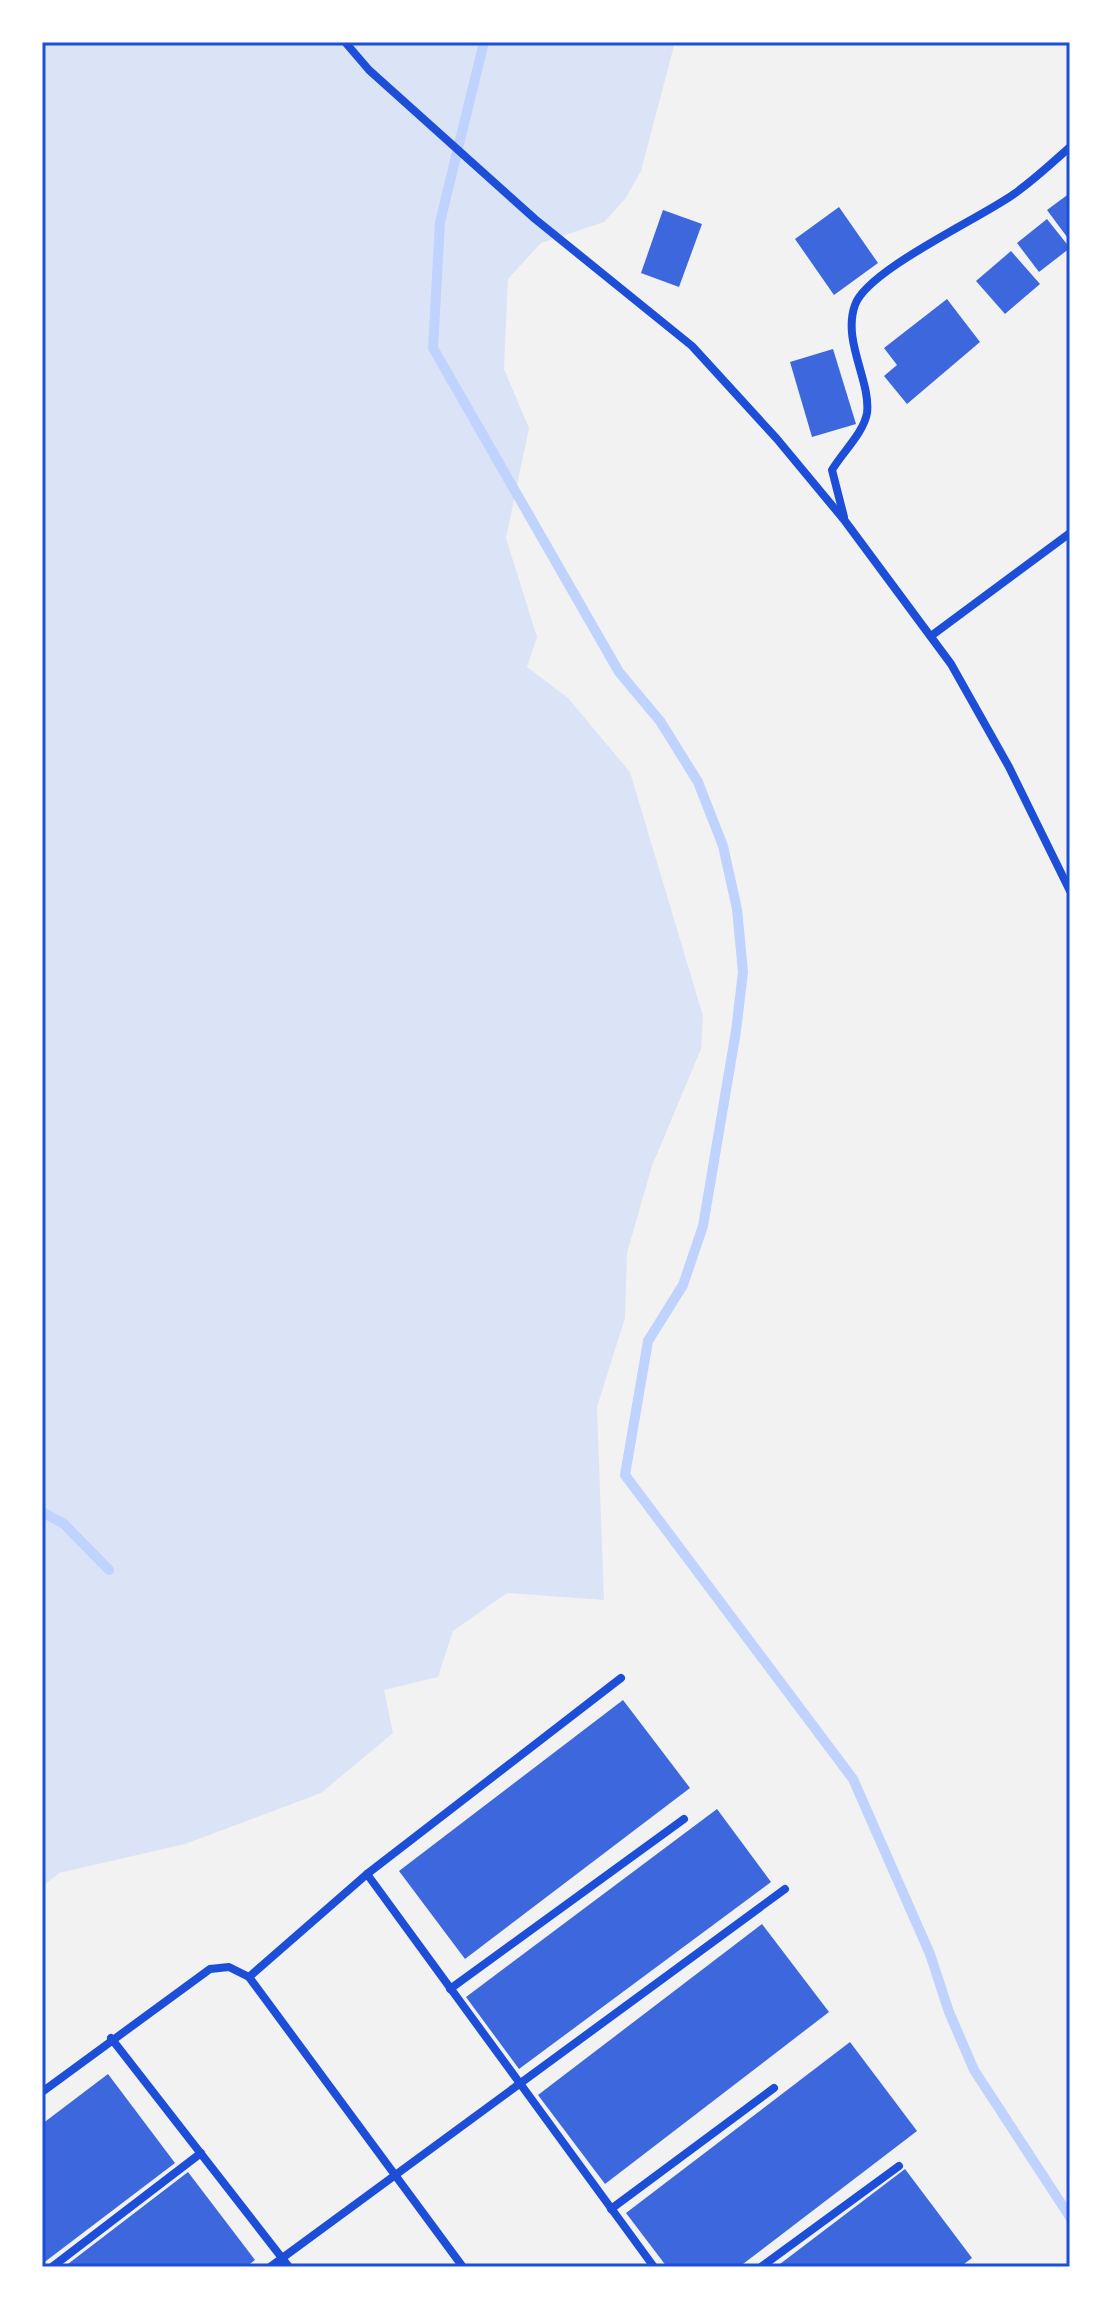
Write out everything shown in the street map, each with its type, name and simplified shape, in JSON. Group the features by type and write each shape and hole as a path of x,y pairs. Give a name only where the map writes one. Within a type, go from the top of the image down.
{"street":[{"path":"345,42 369,70 484,169 535,219 692,346 845,521 951,664 1009,767 1070,891"},
{"path":"845,521 832,470 862,425 867,411 851,333 854,306 861,294 884,273 1015,194 1070,147"},
{"path":"931,636 1070,533"},
{"path":"249,1977 367,1874 621,1678"},
{"path":"450,1989 684,1819"},
{"path":"367,1874 654,2267"},
{"path":"270,2267 785,1889"},
{"path":"42,2092 111,2038 210,1969 229,1967 249,1977 463,2267"},
{"path":"111,2038 289,2267"},
{"path":"611,2209 774,2088"},
{"path":"52,2267 201,2153"},
{"path":"761,2267 899,2166"}],"shaded area":[{"path":"42,42 675,42 641,171 625,199 604,222 541,243 508,279 504,369 529,428 506,538 537,637 527,667 568,698 630,772 703,1016 701,1049 652,1166 627,1253 625,1318 597,1407 604,1600 507,1593 453,1631 438,1677 384,1690 393,1733 321,1793 185,1844 59,1873 42,1887"}],"building":[{"path":"1070,193 1070,241 1047,210"},
{"path":"839,207 878,263 834,295 795,239"},
{"path":"663,210 702,224 679,287 641,273"},
{"path":"1047,219 1070,248 1039,272 1017,243"},
{"path":"1011,251 1040,284 1005,314 976,281"},
{"path":"947,299 980,342 907,404 884,376 897,365 884,348"},
{"path":"833,349 856,424 812,437 790,362"},
{"path":"623,1700 690,1788 465,1959 399,1871"},
{"path":"717,1809 771,1882 519,2069 466,1997"},
{"path":"762,1924 829,2012 605,2184 538,2095"},
{"path":"850,2042 917,2131 739,2267 667,2267 626,2213"},
{"path":"108,2074 175,2163 42,2264 42,2124"},
{"path":"905,2169 972,2258 960,2267 776,2267"},
{"path":"188,2172 255,2260 246,2267 64,2267"}],"waterway":[{"path":"484,42 440,222 433,348 619,672 660,721 698,782 723,846 737,909 743,972 703,1226 683,1285 648,1341 625,1475 853,1779 930,1954 949,2012 974,2070 1070,2217"},
{"path":"42,1512 64,1524 109,1570"}]}
